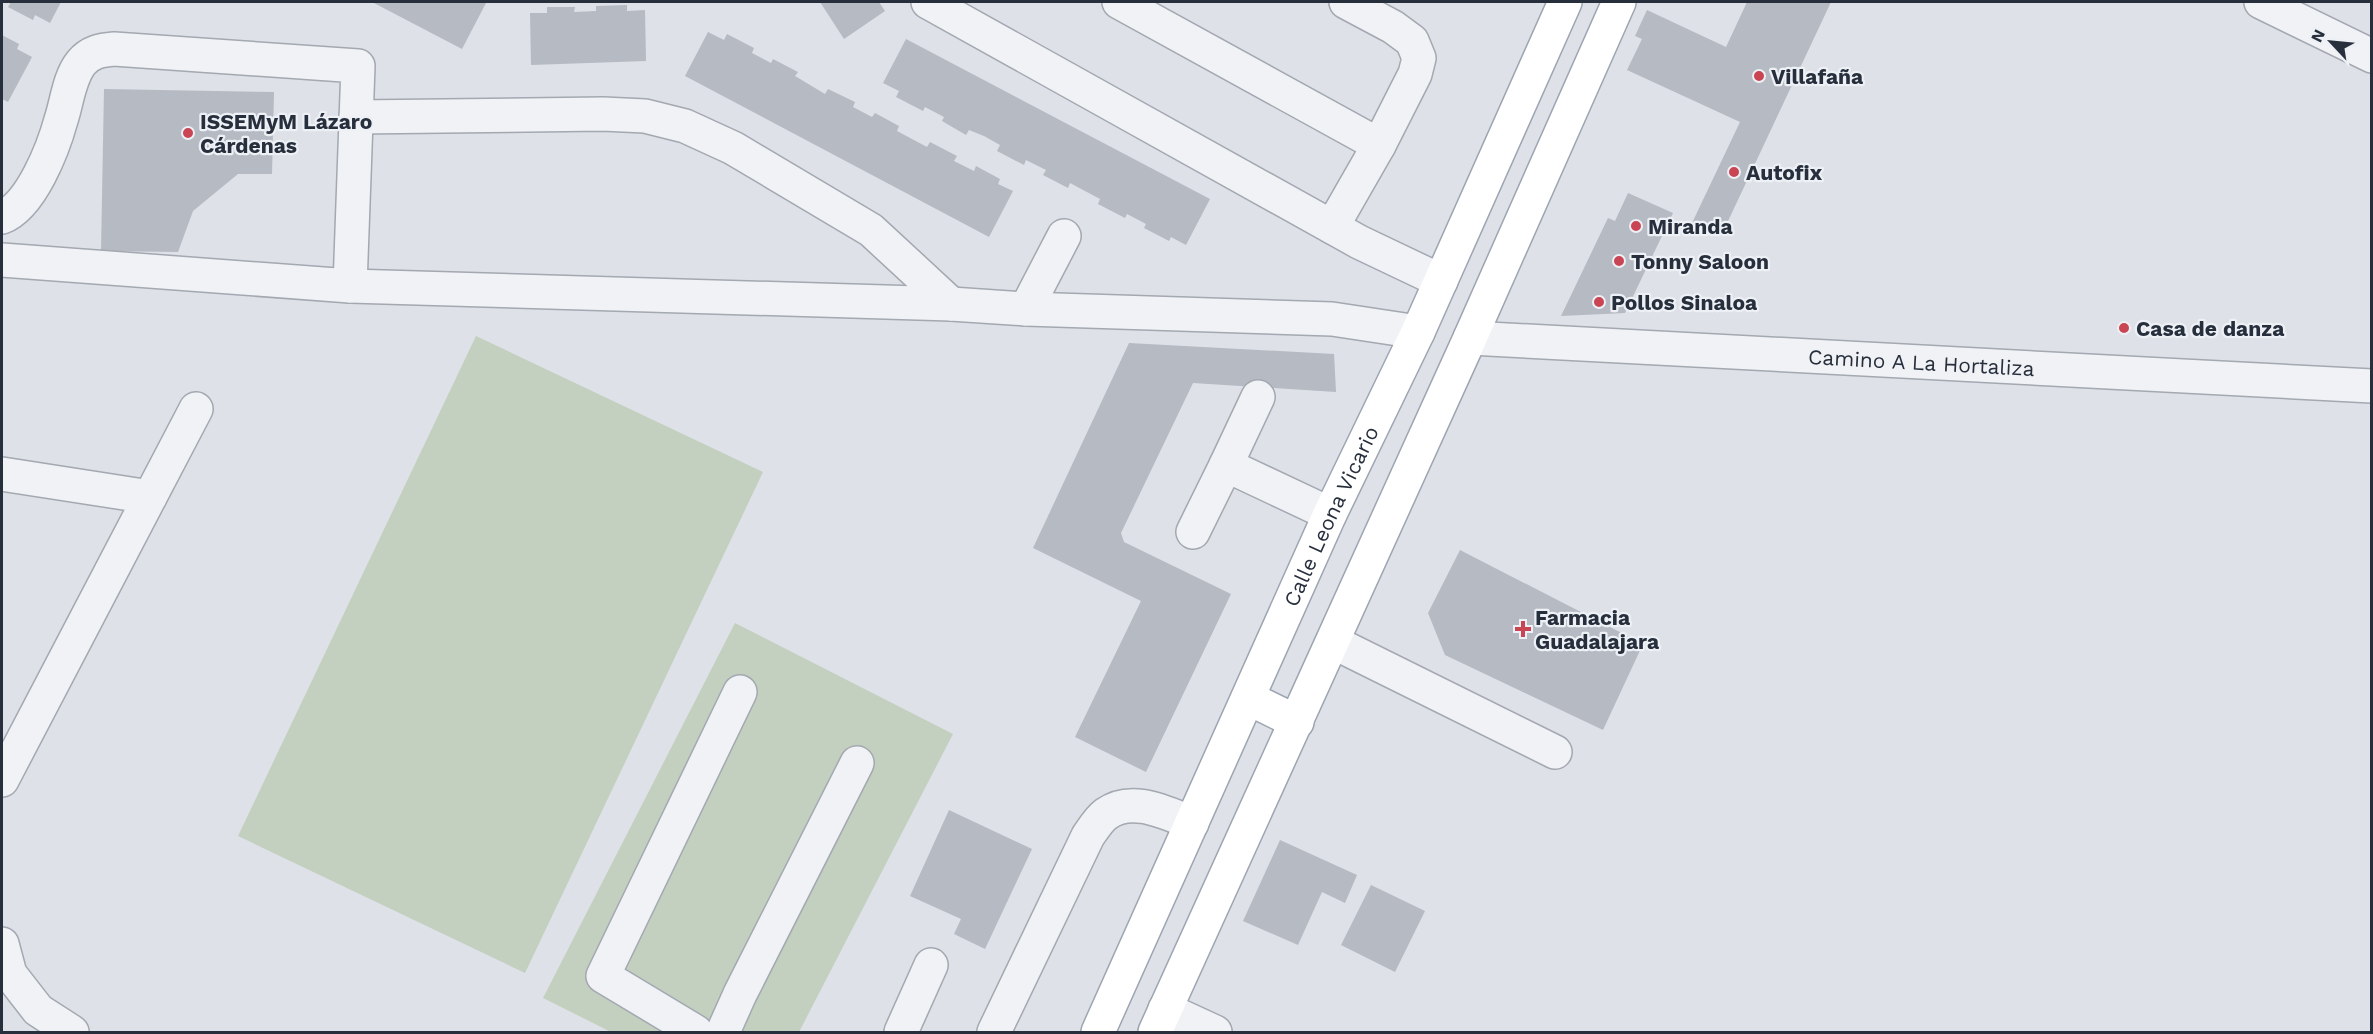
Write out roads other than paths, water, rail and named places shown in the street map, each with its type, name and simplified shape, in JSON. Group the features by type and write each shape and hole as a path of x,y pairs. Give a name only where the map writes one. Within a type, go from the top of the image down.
{"main road":[{"name":"Calle Leona Vicario","path":"1098,1032 1330,514 1418,332 1565,2"},
{"path":"1160,1021 1298,722 1618,2"},
{"path":"1248,698 1298,722"}],"street":[{"path":"928,2 1332,226 1441,281"},
{"path":"1119,2 1172,14 1379,145"},
{"path":"1332,226 1379,145 1415,74 1419,58 1412,41 1393,27 1346,2"},
{"path":"2261,2 2372,56"},
{"path":"2,217 12,213 29,192 44,166 60,124 71,83 81,63 96,51 114,49 358,66 350,286"},
{"path":"356,117 603,114 645,116 685,126 733,148 872,230 951,304"},
{"path":"1026,309 1064,236"},
{"path":"2,260 350,286 951,304 1026,309 1332,319 1418,332"},
{"name":"Camino A La Hortaliza","path":"1470,338 2372,386"},
{"path":"1193,531 1258,397"},
{"path":"2,780 196,409"},
{"path":"1226,465 1330,514"},
{"path":"2,474 150,497"},
{"path":"1333,642 1555,752"},
{"path":"696,1032 603,976 740,692"},
{"path":"723,1032 857,764"},
{"path":"994,1032 1088,836 1105,814 1126,805 1154,809 1192,823"},
{"path":"2,944 10,974 38,1010 72,1032"},
{"path":"901,1032 931,965"},
{"path":"1160,1021 1215,1032"}],"place":[{"name":"Villafaña","path":"1759,76"},
{"name":"ISSEMyM Lázaro Cárdenas","path":"188,133"},
{"name":"Autofix","path":"1734,172"},
{"name":"Miranda","path":"1636,226"},
{"name":"Tonny Saloon","path":"1619,261"},
{"name":"Pollos Sinaloa","path":"1599,302"},
{"name":"Casa de danza","path":"2124,328"},
{"name":"Farmacia Guadalajara","path":"1523,629"}]}
